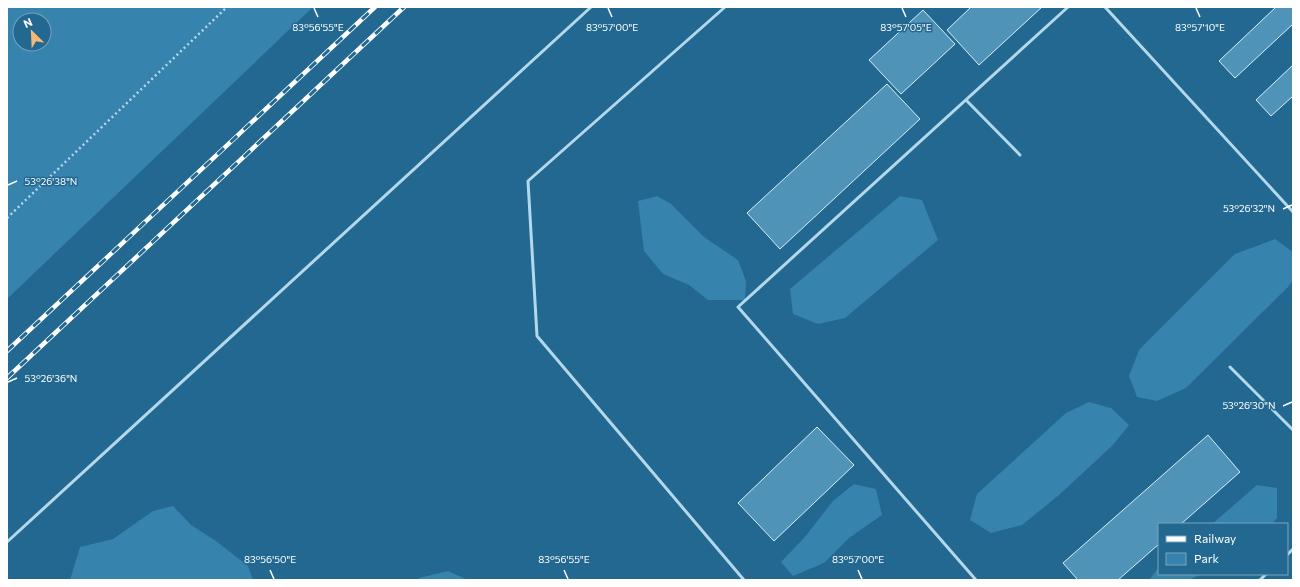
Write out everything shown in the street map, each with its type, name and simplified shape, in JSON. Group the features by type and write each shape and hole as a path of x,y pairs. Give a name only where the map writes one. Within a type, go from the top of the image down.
{"lane":[{"path":"7,542 591,7"},
{"path":"725,7 528,181 537,336 744,580"},
{"path":"976,580 738,307 1068,7"},
{"path":"1105,7 1293,212"},
{"path":"966,100 1020,155"},
{"path":"1230,367 1293,430"}],"path":[{"path":"7,218 227,7"}],"green space":[{"path":"7,7 313,7 7,299"},
{"path":"657,196 671,204 704,237 738,260 746,281 745,300 708,300 689,285 663,274 644,251 638,201"},
{"path":"900,196 922,200 938,240 845,318 818,324 793,314 790,289"},
{"path":"1275,239 1293,252 1293,280 1289,286 1186,388 1157,401 1137,397 1129,376 1139,350 1235,254"},
{"path":"1089,402 1111,408 1129,425 1112,446 1059,495 1022,525 991,533 970,520 977,494 1066,413"},
{"path":"854,484 876,489 882,515 849,538 824,563 793,576 781,562 804,538 833,501"},
{"path":"1257,485 1277,488 1277,518 1273,523 1213,523"},
{"path":"173,506 191,525 216,541 248,566 253,580 70,580 80,547 113,539 153,511"},
{"path":"1158,568 1158,575 1200,575 1188,580 1149,580"},
{"path":"448,571 468,580 418,580 419,578"}],"building":[{"path":"971,7 1042,7 979,65 947,30"},
{"path":"1276,7 1293,7 1293,24 1235,78 1219,61"},
{"path":"923,10 955,44 901,94 869,60"},
{"path":"1293,65 1293,96 1271,116 1256,100"},
{"path":"887,84 920,119 780,249 747,213"},
{"path":"817,427 854,465 774,541 738,503"},
{"path":"1208,435 1240,472 1182,523 1158,523 1158,545 1118,580 1078,580 1063,563"}],"railway":[{"path":"7,351 375,7"},
{"path":"7,378 404,7"}]}
